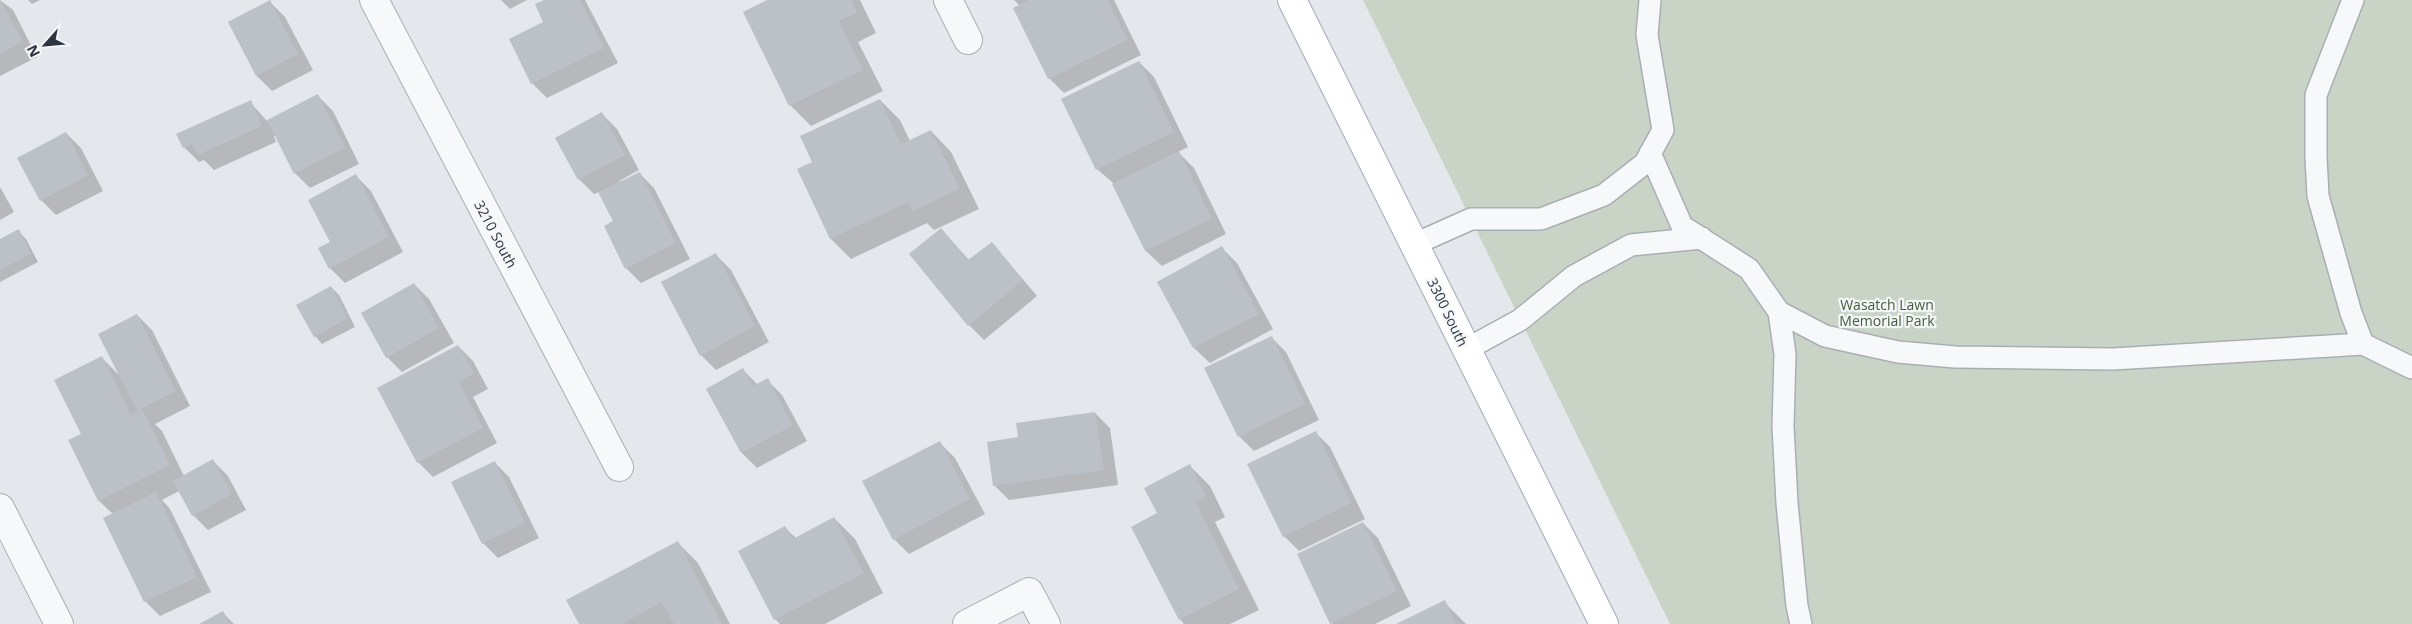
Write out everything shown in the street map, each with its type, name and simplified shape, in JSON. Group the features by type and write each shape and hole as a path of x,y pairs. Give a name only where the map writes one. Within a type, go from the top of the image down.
{"main road":[{"name":"3300 South","path":"1292,0 1604,624"}],"street":[{"name":"3210 South","path":"374,0 618,467"},
{"path":"948,0 968,40"},
{"path":"0,508 59,624"},
{"path":"967,624 1030,592 1046,624"}],"lane":[{"path":"1415,244 1471,219 1541,219 1604,195 1645,163 1663,130 1647,36 1650,0"},
{"path":"2353,0 2316,95 2316,157 2318,196 2351,313 2363,344"},
{"path":"1650,153 1682,226 1749,269 1779,312 1785,354 1783,426 1787,503 1800,624"},
{"path":"1467,349 1520,320 1574,276 1631,245 1702,238"},
{"path":"1779,312 1825,336 1898,352 1955,357 2113,359 2363,344 2412,368"}],"green space":[{"name":"Wasatch Lawn Memorial Park","path":"1363,0 2412,0 2412,624 1670,624"}],"building":[{"path":"0,0 23,41 0,54"},
{"path":"270,0 298,54 256,76 228,22"},
{"path":"544,0 580,0 604,48 531,84 509,39 543,22 535,4"},
{"path":"767,0 851,0 857,13 839,21 863,70 789,106 743,12"},
{"path":"1029,0 1107,0 1127,40 1048,79 1013,8"},
{"path":"1139,61 1174,132 1096,170 1061,99"},
{"path":"318,94 345,148 294,174 267,120"},
{"path":"880,99 901,144 931,130 960,189 913,211 908,202 830,239 797,169 812,162 800,136"},
{"path":"251,100 262,126 198,155 192,144 183,148 176,134"},
{"path":"602,112 625,155 578,180 555,138"},
{"path":"66,132 88,175 40,201 17,158"},
{"path":"1179,151 1212,219 1145,251 1112,184"},
{"path":"640,172 676,243 625,269 604,226 613,221 598,192"},
{"path":"356,174 389,237 329,269 318,248 330,242 308,200"},
{"path":"941,228 968,260 992,242 1023,280 968,326 909,254"},
{"path":"19,229 31,254 0,270 0,239"},
{"path":"1222,246 1259,314 1193,348 1157,282"},
{"path":"716,253 755,326 700,356 661,282"},
{"path":"414,283 439,328 386,358 361,313"},
{"path":"331,286 348,318 314,337 296,305"},
{"path":"137,314 176,391 137,411 98,334"},
{"path":"1272,336 1305,404 1238,437 1204,368"},
{"path":"458,345 474,373 459,382 483,428 417,463 377,388"},
{"path":"102,356 131,415 142,409 170,465 98,501 68,440 81,434 54,380"},
{"path":"743,368 753,386 768,378 792,426 741,453 706,389"},
{"path":"1095,412 1104,470 993,486 987,442 1018,437 1016,423"},
{"path":"1316,431 1351,503 1283,537 1247,464"},
{"path":"940,441 970,499 893,540 862,481"},
{"path":"213,459 232,494 192,516 173,481"},
{"path":"495,461 525,523 482,544 451,482"},
{"path":"1190,464 1206,496 1196,502 1239,589 1179,620 1131,527 1157,513 1144,488"},
{"path":"156,492 197,577 144,602 103,518"},
{"path":"834,517 864,573 774,620 738,551 785,526 793,539"},
{"path":"1363,522 1397,591 1330,624 1297,554"},
{"path":"678,541 722,624 674,624 662,602 625,622 626,624 579,624 566,600"},
{"path":"1445,600 1456,624 1396,624"},
{"path":"223,611 230,624 199,624"}]}
